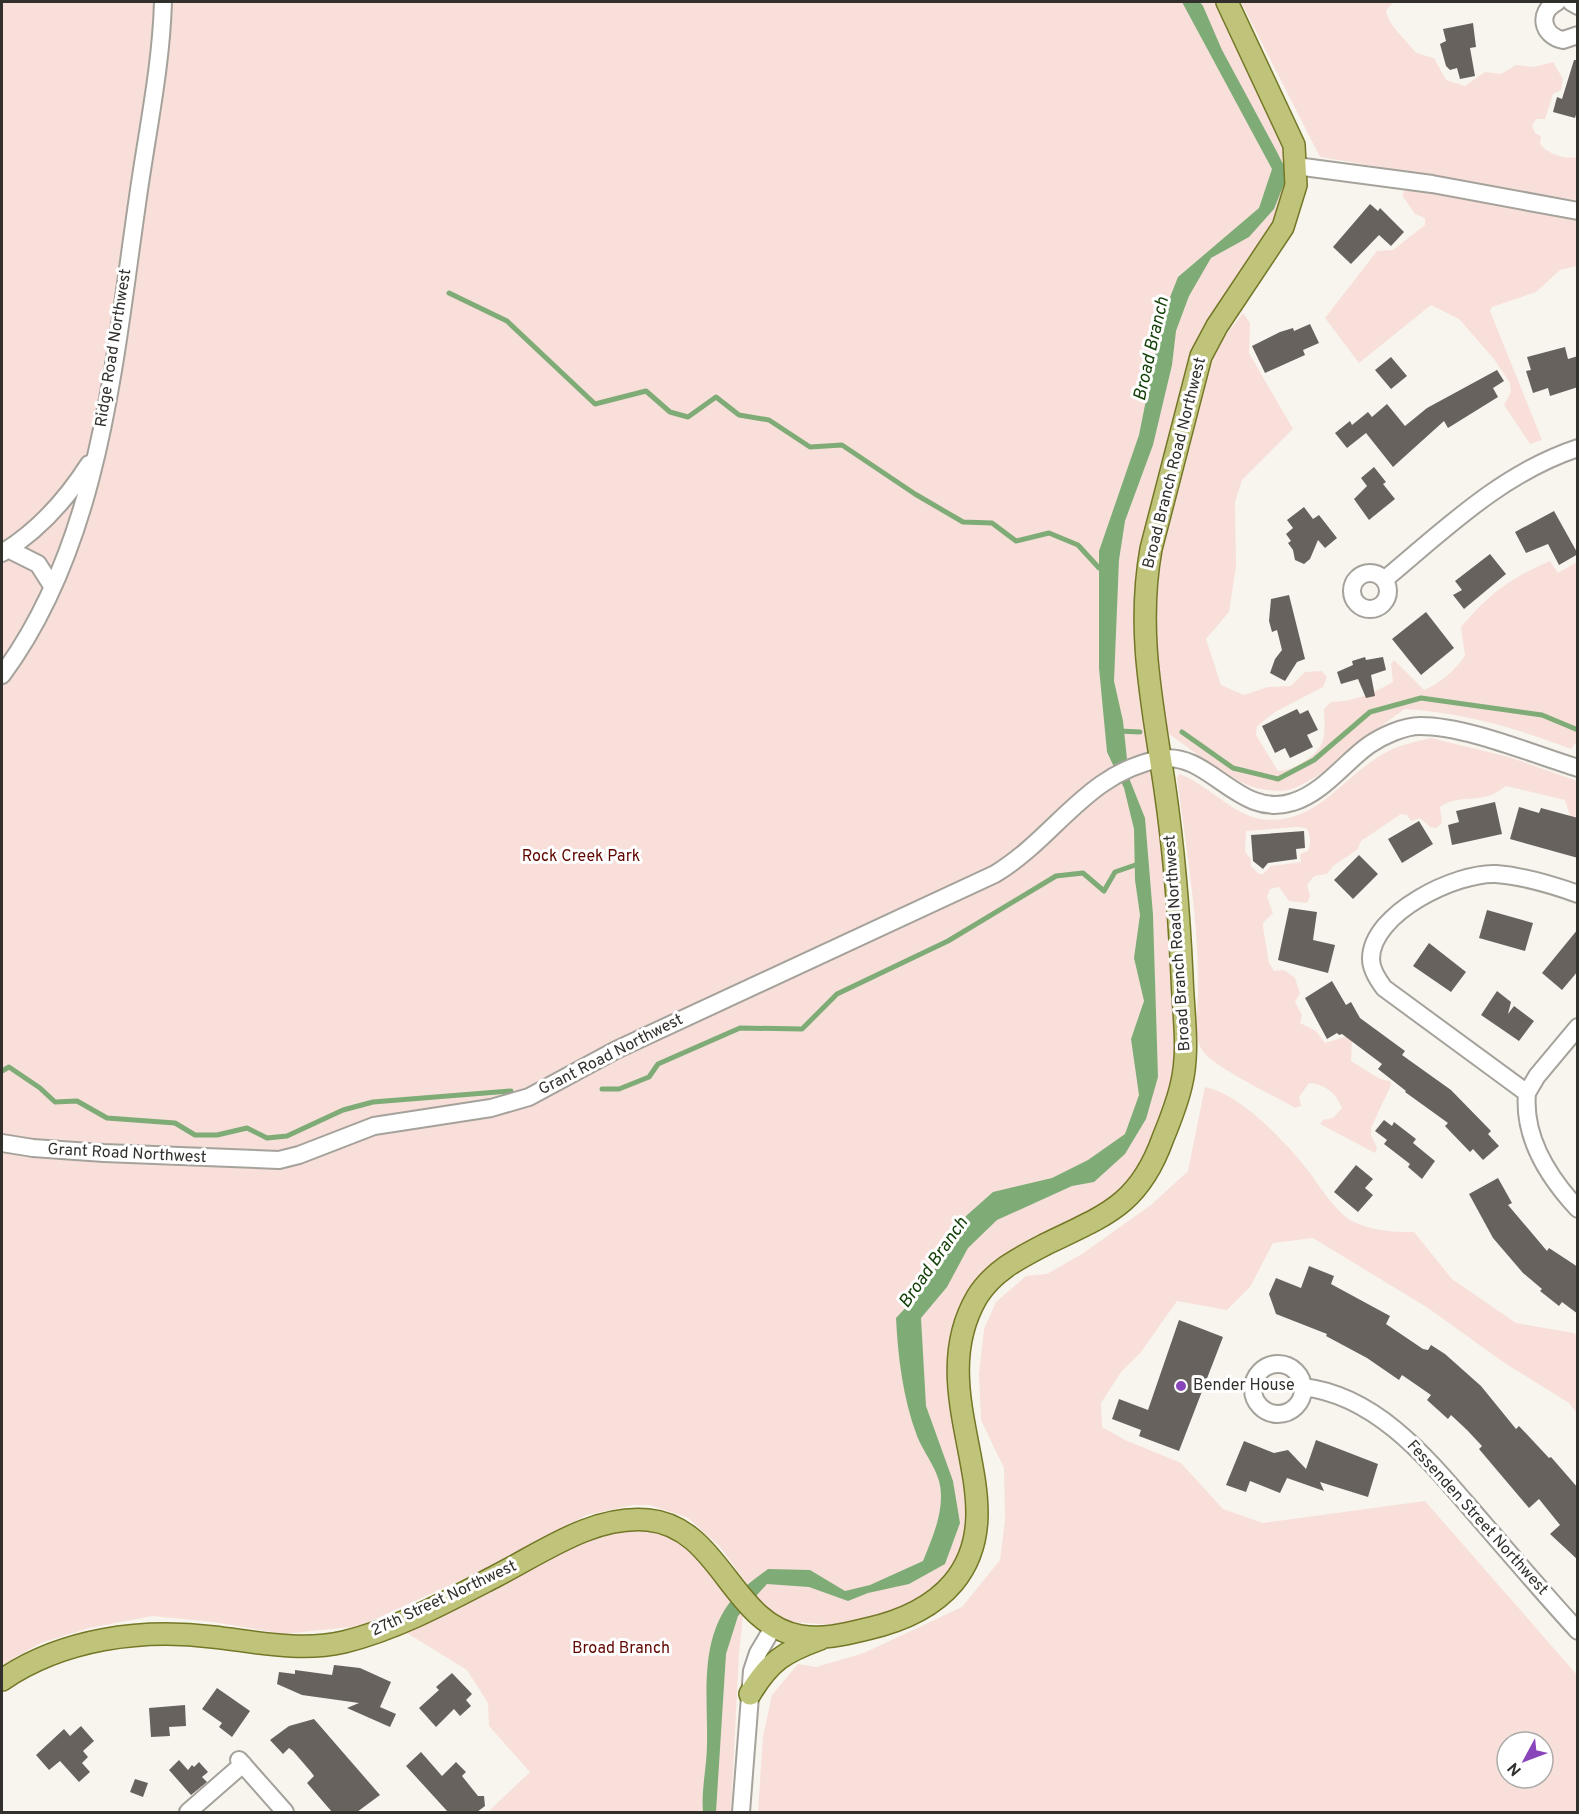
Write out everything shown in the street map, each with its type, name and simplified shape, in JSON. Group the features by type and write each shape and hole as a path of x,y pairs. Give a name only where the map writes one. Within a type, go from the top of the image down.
{"main road":[{"name":"Broad Branch Road Northwest","path":"774,1626 800,1636 825,1637 872,1628 911,1614 939,1597 963,1570 973,1548 979,1523 978,1503 958,1394 961,1339 971,1309 985,1285 1006,1266 1103,1216 1125,1201 1142,1183 1156,1156 1180,1090 1185,1055 1178,898 1144,636 1145,589 1152,549 1201,356 1216,326 1283,227 1293,202 1296,166 1294,145 1227,2"},
{"name":"27th Street Northwest","path":"2,1680 47,1656 112,1638 188,1634 304,1647 347,1641 406,1620 582,1531 623,1521 653,1520 685,1533 707,1552 750,1607 774,1626"},
{"path":"750,1694 764,1671 776,1660 795,1648 825,1637"}],"street":[{"name":"Ridge Road Northwest","path":"2,675 28,636 52,586 79,518 95,456 113,365 157,70 164,2"},
{"path":"1557,2 1550,5 1544,17 1546,30 1551,36 1563,40 1578,35"},
{"path":"1571,2 1578,6"},
{"path":"1296,166 1432,184 1578,211"},
{"path":"1384,579 1507,482 1578,448"},
{"path":"52,586 38,564 5,551 51,514 95,456"},
{"path":"1161,759 1173,758 1188,762 1240,795 1275,805 1294,802 1315,790 1370,745 1385,736 1417,725 1437,727 1516,747 1578,768"},
{"name":"Grant Road Northwest","path":"2,1143 33,1148 104,1153 279,1160 299,1155 374,1126 519,1101 616,1050 995,874 1032,849 1081,800 1112,776 1132,767 1161,759"},
{"path":"1527,1093 1384,988 1376,976 1371,959 1376,938 1386,924 1439,887 1461,878 1496,874 1578,894"},
{"path":"1578,1027 1537,1076 1527,1093 1526,1105 1530,1129 1541,1158 1557,1185 1578,1209"},
{"name":"Fessenden Street Northwest","path":"1303,1387 1326,1390 1352,1401 1419,1450 1578,1631"},
{"path":"741,1812 750,1694 755,1662 774,1626"},
{"path":"188,1812 241,1762 285,1812"}],"green space":[{"name":"Rock Creek Park","path":"2,2 1217,2 1282,133 1291,179 1275,223 1245,266 1162,475 1134,610 1174,920 1174,1072 1147,1157 1107,1207 1000,1260 974,1284 953,1342 972,1515 959,1561 940,1581 909,1605 866,1619 834,1625 791,1622 765,1608 720,1547 688,1518 650,1505 633,1505 587,1515 492,1566 360,1626 284,1634 213,1622 153,1616 89,1628 41,1643 2,1665"},
{"path":"1241,2 1394,2 1386,10 1390,22 1398,32 1416,53 1434,58 1446,80 1465,86 1485,72 1501,74 1516,65 1534,67 1553,62 1563,79 1561,90 1553,94 1545,119 1536,119 1532,126 1535,133 1541,136 1540,144 1547,151 1562,157 1577,157 1577,200 1320,157"},
{"path":"1417,190 1577,216 1577,266 1560,270 1536,292 1492,307 1490,311 1542,440 1530,444 1504,405 1511,392 1510,383 1494,359 1459,319 1431,305 1359,363 1325,318 1377,251 1393,250 1425,225 1425,218 1415,214 1402,195 1405,191"},
{"path":"1243,313 1250,323 1249,353 1293,429 1242,480 1235,502 1236,566 1229,612 1206,639 1221,685 1244,695 1268,687 1291,686 1305,672 1322,671 1327,677 1323,687 1275,712 1257,726 1256,735 1278,771 1290,769 1303,762 1319,748 1324,735 1324,709 1331,702 1363,696 1393,682 1391,664 1394,660 1424,690 1442,680 1465,656 1461,627 1471,615 1501,588 1550,561 1558,573 1577,562 1578,740 1571,749 1490,723 1447,714 1405,709 1316,776 1288,790 1276,791 1256,788 1234,779 1170,735 1166,727 1155,629 1161,557 1206,374 1219,344"},
{"path":"1431,738 1509,757 1577,781 1577,826 1571,819 1565,800 1506,786 1487,796 1456,800 1440,807 1442,823 1436,828 1430,827 1420,818 1411,821 1407,815 1401,814 1361,841 1358,849 1333,866 1327,874 1314,876 1307,885 1310,896 1307,903 1289,901 1279,887 1270,889 1267,897 1273,913 1263,923 1269,963 1274,971 1284,970 1295,978 1300,993 1295,1002 1302,1015 1300,1023 1316,1031 1325,1043 1348,1036 1352,1040 1351,1061 1380,1079 1390,1081 1391,1085 1371,1128 1371,1135 1377,1148 1375,1153 1320,1124 1323,1120 1333,1118 1342,1108 1337,1098 1325,1087 1309,1083 1299,1097 1301,1106 1295,1108 1218,1065 1202,1050 1197,1029 1198,964 1194,911 1177,778 1179,774 1189,778 1250,816 1260,819 1279,819 1297,816 1312,808 1388,751","holes":["1306,828 1310,836 1310,845 1308,851 1300,854 1301,862 1271,866 1263,874 1259,874 1251,866 1251,859 1245,852 1246,831"]},
{"path":"1205,1087 1234,1099 1263,1122 1289,1148 1329,1199 1352,1221 1375,1229 1414,1232 1452,1279 1516,1323 1574,1333 1577,1336 1577,1413 1569,1403 1503,1362 1428,1308 1313,1238 1273,1243 1250,1287 1227,1310 1177,1301 1141,1352 1121,1372 1101,1403 1102,1427 1125,1440 1181,1463 1223,1509 1263,1523 1425,1501 1577,1675 1577,1812 758,1812 763,1736 772,1695 798,1664 816,1667 864,1653 962,1607 1000,1560 1005,1520 1004,1468 981,1420 979,1374 984,1329 996,1302 1026,1276 1047,1274 1082,1254 1151,1205 1188,1171"},
{"name":"Broad Branch","path":"644,1524 694,1548 743,1616 731,1812 488,1812 530,1772 489,1726 488,1703 467,1670 402,1630 551,1549"}],"shaded area":[{"path":"1182,2 1200,2 1203,6 1222,50 1284,166 1284,184 1274,209 1249,237 1211,258 1189,296 1176,331 1172,365 1153,445 1125,521 1119,560 1114,681 1123,721 1129,778 1145,818 1153,915 1158,1077 1146,1119 1125,1154 1094,1182 1072,1186 997,1220 968,1248 947,1287 921,1318 926,1406 953,1481 960,1523 945,1564 909,1584 868,1593 848,1601 809,1587 767,1584 738,1616 726,1654 716,1812 703,1812 710,1647 724,1611 736,1595 768,1569 810,1570 845,1591 870,1585 923,1561 931,1542 940,1512 941,1491 937,1475 917,1436 908,1407 900,1363 896,1318 923,1289 966,1216 993,1192 1052,1178 1088,1160 1125,1134 1139,1095 1131,1039 1144,1001 1134,958 1140,915 1135,880 1134,829 1124,788 1107,752 1099,668 1099,551 1139,435 1163,315 1178,277 1259,208 1272,169"}],"building":[{"path":"1473,23 1476,47 1470,48 1475,76 1460,79 1457,68 1450,70 1446,66 1440,44 1446,41 1443,29"},
{"path":"1574,60 1578,60 1578,108 1575,118 1553,112 1557,97 1562,99"},
{"path":"1370,204 1378,211 1380,208 1404,232 1391,246 1379,235 1351,264 1333,247"},
{"path":"1310,324 1319,343 1303,350 1305,355 1265,373 1252,346 1280,332 1293,328 1294,331"},
{"path":"1565,347 1568,359 1578,356 1578,387 1550,396 1548,388 1533,393 1526,371 1531,370 1527,357"},
{"path":"1391,357 1407,376 1391,389 1375,370"},
{"path":"1497,370 1504,381 1493,388 1498,397 1448,428 1444,421 1393,467 1366,433 1347,448 1335,433 1350,421 1352,425 1368,412 1372,417 1387,404 1405,426 1427,408"},
{"path":"1374,467 1386,482 1383,484 1395,499 1369,520 1354,499 1367,486 1361,478"},
{"path":"1304,507 1313,519 1319,515 1337,538 1325,548 1318,540 1310,559 1304,564 1295,560 1293,550 1288,543 1291,541 1286,534 1293,528 1287,520"},
{"path":"1554,511 1578,554 1559,565 1548,544 1526,553 1515,532"},
{"path":"1490,554 1506,574 1464,609 1453,595 1462,590 1455,581"},
{"path":"1289,595 1305,659 1297,662 1285,681 1270,673 1275,659 1282,650 1277,630 1272,632 1269,621 1271,599"},
{"path":"1426,612 1454,648 1421,675 1392,639"},
{"path":"1365,657 1366,660 1383,657 1386,670 1371,675 1375,696 1366,698 1358,679 1341,684 1337,672 1353,665 1352,661"},
{"path":"1297,709 1300,714 1308,710 1318,730 1307,735 1313,747 1290,758 1285,748 1275,753 1262,726"},
{"path":"1495,802 1502,834 1452,845 1448,825 1459,822 1456,811"},
{"path":"1519,807 1539,813 1541,808 1578,818 1578,858 1510,839"},
{"path":"1419,821 1433,844 1402,863 1388,839"},
{"path":"1304,831 1305,848 1296,849 1297,859 1268,863 1263,869 1253,861 1251,835"},
{"path":"1359,855 1378,874 1353,899 1334,880"},
{"path":"1289,908 1317,912 1313,940 1335,945 1328,973 1278,960"},
{"path":"1487,910 1533,923 1525,951 1479,938"},
{"path":"1578,929 1578,971 1562,990 1542,973"},
{"path":"1429,943 1466,972 1451,992 1413,966"},
{"path":"1332,981 1346,1005 1351,1002 1360,1018 1405,1051 1402,1055 1451,1090 1491,1131 1488,1134 1499,1146 1483,1160 1473,1149 1470,1152 1445,1126 1448,1123 1378,1069 1382,1064 1342,1034 1337,1033 1327,1039 1305,998"},
{"path":"1497,991 1511,1002 1508,1014 1514,1006 1534,1021 1519,1041 1481,1015"},
{"path":"1384,1120 1392,1126 1394,1122 1416,1139 1413,1143 1435,1161 1422,1179 1408,1167 1410,1164 1384,1144 1387,1140 1375,1131"},
{"path":"1356,1165 1373,1179 1365,1188 1373,1195 1358,1212 1334,1192"},
{"path":"1498,1178 1512,1203 1508,1205 1547,1251 1549,1248 1578,1267 1578,1314 1562,1302 1559,1306 1540,1291 1542,1289 1523,1273 1493,1238 1469,1194"},
{"path":"1309,1266 1334,1276 1331,1284 1390,1316 1386,1324 1423,1349 1428,1350 1431,1345 1445,1354 1481,1386 1516,1429 1519,1426 1549,1458 1551,1457 1578,1488 1578,1560 1550,1534 1560,1525 1539,1499 1529,1508 1479,1449 1482,1446 1467,1430 1451,1415 1448,1419 1427,1400 1431,1395 1402,1375 1399,1380 1367,1358 1326,1336 1327,1334 1276,1314 1269,1294 1276,1278 1301,1288"},
{"name":"Bender House","path":"1179,1320 1223,1337 1179,1451 1139,1436 1141,1430 1112,1419 1119,1399 1148,1410"},
{"path":"1316,1440 1378,1464 1368,1497 1320,1482 1324,1491 1287,1478 1280,1493 1250,1481 1246,1492 1226,1485 1244,1441 1274,1453 1288,1450 1306,1469"},
{"path":"334,1665 360,1668 391,1682 380,1707 396,1714 390,1727 347,1708 359,1703 302,1695 277,1684 279,1672 295,1674 295,1670 332,1675"},
{"path":"452,1673 472,1694 466,1700 471,1706 460,1716 454,1709 436,1727 419,1708 439,1690 436,1687"},
{"path":"217,1688 250,1711 232,1737 219,1727 222,1723 202,1709"},
{"path":"185,1705 186,1726 169,1727 170,1736 151,1737 149,1708"},
{"path":"314,1719 380,1795 357,1812 332,1812 307,1783 314,1776 293,1751 289,1748 283,1754 270,1740 289,1726"},
{"path":"81,1726 94,1741 83,1751 88,1757 82,1763 90,1772 79,1782 60,1761 49,1770 36,1755 64,1729 70,1736"},
{"path":"421,1752 442,1776 456,1762 466,1772 462,1776 478,1796 484,1796 485,1806 477,1812 448,1812 406,1766"},
{"path":"179,1760 188,1770 199,1762 208,1772 202,1777 207,1782 191,1795 169,1770"},
{"path":"135,1779 148,1783 143,1797 130,1792"}],"waterway":[{"path":"449,293 507,321 595,404 646,391 670,412 688,417 716,397 739,415 769,420 810,447 842,445 915,494 963,522 992,523 1016,541 1049,533 1078,545 1099,568 1105,567"},
{"path":"1182,732 1233,768 1278,779 1314,760 1370,712 1421,698 1542,715 1578,730"},
{"path":"1118,731 1140,732"},
{"path":"602,1089 619,1089 649,1077 658,1064 740,1028 802,1029 837,994 948,941 1056,876 1083,873 1104,891 1115,872 1141,863"},
{"path":"2,1071 9,1067 40,1088 55,1102 77,1101 107,1118 175,1123 195,1135 217,1135 247,1128 267,1138 287,1136 343,1110 373,1102 511,1091"}],"place":[{"name":"Bender House","path":"1181,1386"}]}
